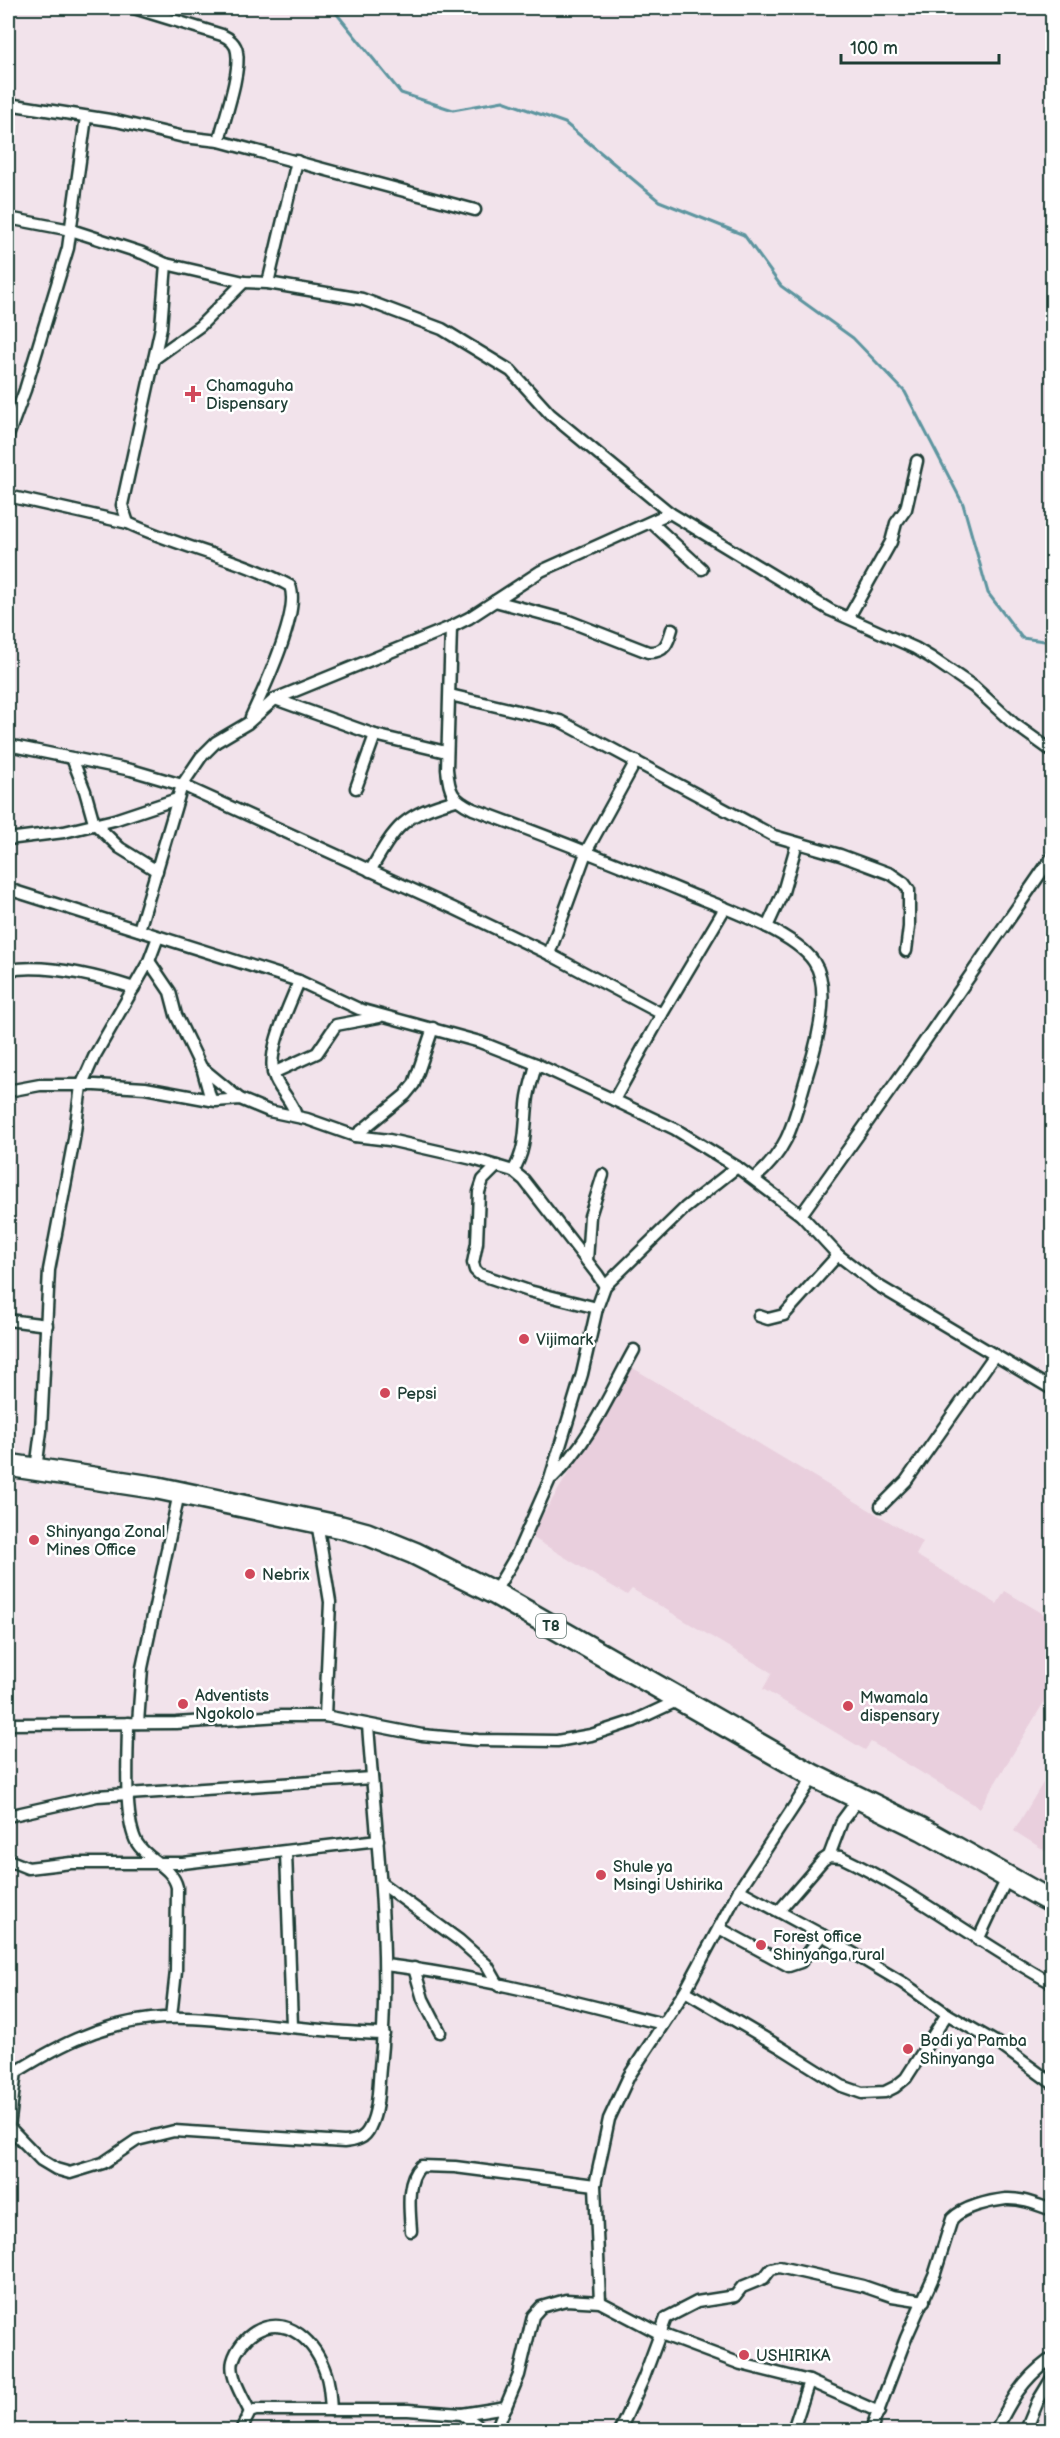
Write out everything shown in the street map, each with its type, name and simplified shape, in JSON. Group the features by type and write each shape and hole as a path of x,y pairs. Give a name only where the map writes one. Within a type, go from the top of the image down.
{"highway":[{"name":"T8","path":"8,1465 179,1493 317,1522 367,1534 414,1553 494,1593 814,1776 922,1829 1053,1902"}],"street":[{"path":"134,8 222,35 229,38 236,47 237,62 219,141"},
{"path":"8,104 116,121 184,137 219,141 475,210"},
{"path":"8,436 25,390 64,263 71,230 86,117"},
{"path":"268,283 297,161"},
{"path":"8,218 71,230 142,253 166,264 244,282 268,283 362,299 442,329 512,371 550,414 670,513 830,610 930,657 975,687 1013,723 1053,751"},
{"path":"128,523 122,505 164,308 166,264"},
{"path":"154,359 200,326 244,282"},
{"path":"849,617 891,542 896,523 906,509 917,460"},
{"path":"8,496 128,523 162,538 246,565 290,586 293,602 275,665 248,723"},
{"path":"139,930 182,785 201,757 216,742 248,723 275,699 451,627 541,572 670,513"},
{"path":"652,523 702,569"},
{"path":"495,601 566,620 648,652 658,652 665,647 672,629"},
{"path":"451,627 446,752 448,778 456,801"},
{"path":"450,695 560,721 774,836 866,863 891,874 904,883 909,890 909,927 906,951"},
{"path":"275,699 375,735 446,752"},
{"path":"356,788 375,735"},
{"path":"8,745 131,770 182,785 549,954 662,1014"},
{"path":"72,758 94,823 120,848 156,871"},
{"path":"549,954 587,850 636,761"},
{"path":"8,839 64,832 114,820 177,800"},
{"path":"370,871 403,822 414,814 456,801 587,850 725,908 767,927 788,940 814,962 824,990 812,1058 792,1131 768,1167 754,1179"},
{"path":"767,927 786,884 797,843"},
{"path":"801,1215 1053,857"},
{"path":"8,889 299,981 359,1009 480,1042 536,1064 675,1129 737,1167 801,1215 838,1255 877,1285 1053,1389"},
{"path":"614,1100 725,908"},
{"path":"36,1469 41,1431 52,1250 74,1139 81,1086 94,1057 149,962 158,937"},
{"path":"149,962 170,992 182,1030 203,1071 211,1100"},
{"path":"8,970 50,969 116,982 134,988"},
{"path":"296,1116 289,1098 276,1080 271,1061 299,981"},
{"path":"273,1073 317,1053 336,1025 385,1016"},
{"path":"355,1136 405,1095 414,1084 434,1028"},
{"path":"513,1171 519,1161 525,1141 528,1099 536,1064"},
{"path":"203,1071 240,1099 269,1111 296,1116 355,1136 389,1140 513,1171 524,1180 604,1286"},
{"path":"8,1091 40,1086 145,1088 211,1100 240,1099"},
{"path":"497,1166 483,1180 479,1192 477,1243 473,1263 476,1273 529,1291 597,1308"},
{"path":"494,1593 517,1554 550,1479 582,1374 604,1286 685,1208 737,1167"},
{"path":"587,1261 590,1216 603,1175"},
{"path":"759,1316 768,1318 784,1315 838,1255"},
{"path":"8,1320 47,1325"},
{"path":"550,1479 568,1462 634,1350"},
{"path":"881,1506 906,1481 994,1356"},
{"path":"171,2017 176,1971 177,1887 173,1875 155,1863 141,1848 134,1836 128,1793 133,1723 142,1668 179,1493"},
{"path":"317,1522 330,1602 325,1716"},
{"path":"8,1724 176,1723 280,1716 325,1716 422,1735 478,1740 557,1741 591,1735 634,1721 679,1700"},
{"path":"368,1725 381,1882 385,1965 384,2034 374,2114 366,2133 355,2141 323,2141 174,2131 137,2140 103,2163 70,2174 41,2160 8,2127 12,2074 51,2050 75,2039 123,2024 171,2017 292,2026 347,2033 384,2034"},
{"path":"600,2302 595,2185 606,2130 618,2097 685,1991 739,1890 814,1776"},
{"path":"8,1815 97,1796 372,1778"},
{"path":"829,1856 842,1821 859,1798"},
{"path":"8,1860 28,1868 71,1863 183,1863 378,1840"},
{"path":"286,1852 292,2026"},
{"path":"779,1911 823,1860 836,1855 923,1904 978,1940 1053,1983"},
{"path":"978,1940 1007,1878"},
{"path":"381,1882 459,1940 487,1965 500,1986"},
{"path":"739,1890 903,1983 947,2014 999,2044 1053,2083"},
{"path":"719,1928 789,1966 801,1962 822,1935"},
{"path":"385,1965 414,1968 552,1996 663,2024"},
{"path":"414,1968 423,1999 440,2032"},
{"path":"685,1991 842,2086 862,2093 885,2092 900,2082 924,2052 947,2014"},
{"path":"411,2231 412,2179 416,2170 421,2166 455,2167 595,2185"},
{"path":"871,2430 906,2338 935,2273 952,2219 957,2214 1006,2199 1053,2210"},
{"path":"624,2429 666,2318 697,2302 735,2296 742,2287 764,2278 771,2269 779,2267 863,2286 892,2296 924,2301"},
{"path":"496,2430 519,2374 533,2316 541,2307 566,2300 600,2302 661,2334 741,2364 808,2380 879,2412"},
{"path":"250,2412 233,2373 232,2362 248,2337 271,2326 288,2327 299,2333 318,2356 327,2374 331,2410"},
{"path":"996,2430 1015,2393 1048,2361 1053,2364"},
{"path":"1026,2430 1038,2401 1053,2378"},
{"path":"793,2430 808,2380"},
{"path":"250,2412 408,2410 462,2414 506,2407"},
{"path":"241,2430 250,2412"},
{"path":"462,2414 484,2430"}],"shaded area":[{"path":"633,1368 923,1542 916,1555 997,1604 1005,1591 1052,1619 1052,1689 980,1808 871,1742 865,1750 763,1689 772,1673 632,1589 627,1595 530,1536"},
{"path":"1052,1768 1052,1855 1014,1831"}],"waterway":[{"path":"332,8 401,93 453,110 503,101 565,123 659,201 744,235 781,286 853,338 905,392 963,504 988,593 1022,638 1052,642"}],"place":[{"name":"Chamaguha Dispensary","path":"193,394"},
{"name":"Vijimark","path":"524,1339"},
{"name":"Pepsi","path":"385,1393"},
{"name":"Shinyanga Zonal Mines Office","path":"34,1540"},
{"name":"Nebrix","path":"250,1574"},
{"name":"Adventists Ngokolo","path":"183,1704"},
{"name":"Mwamala dispensary","path":"848,1706"},
{"name":"Shule ya Msingi Ushirika","path":"601,1875"},
{"name":"Forest office Shinyanga rural","path":"761,1945"},
{"name":"Bodi ya Pamba Shinyanga","path":"908,2049"},
{"name":"USHIRIKA","path":"744,2355"}]}
